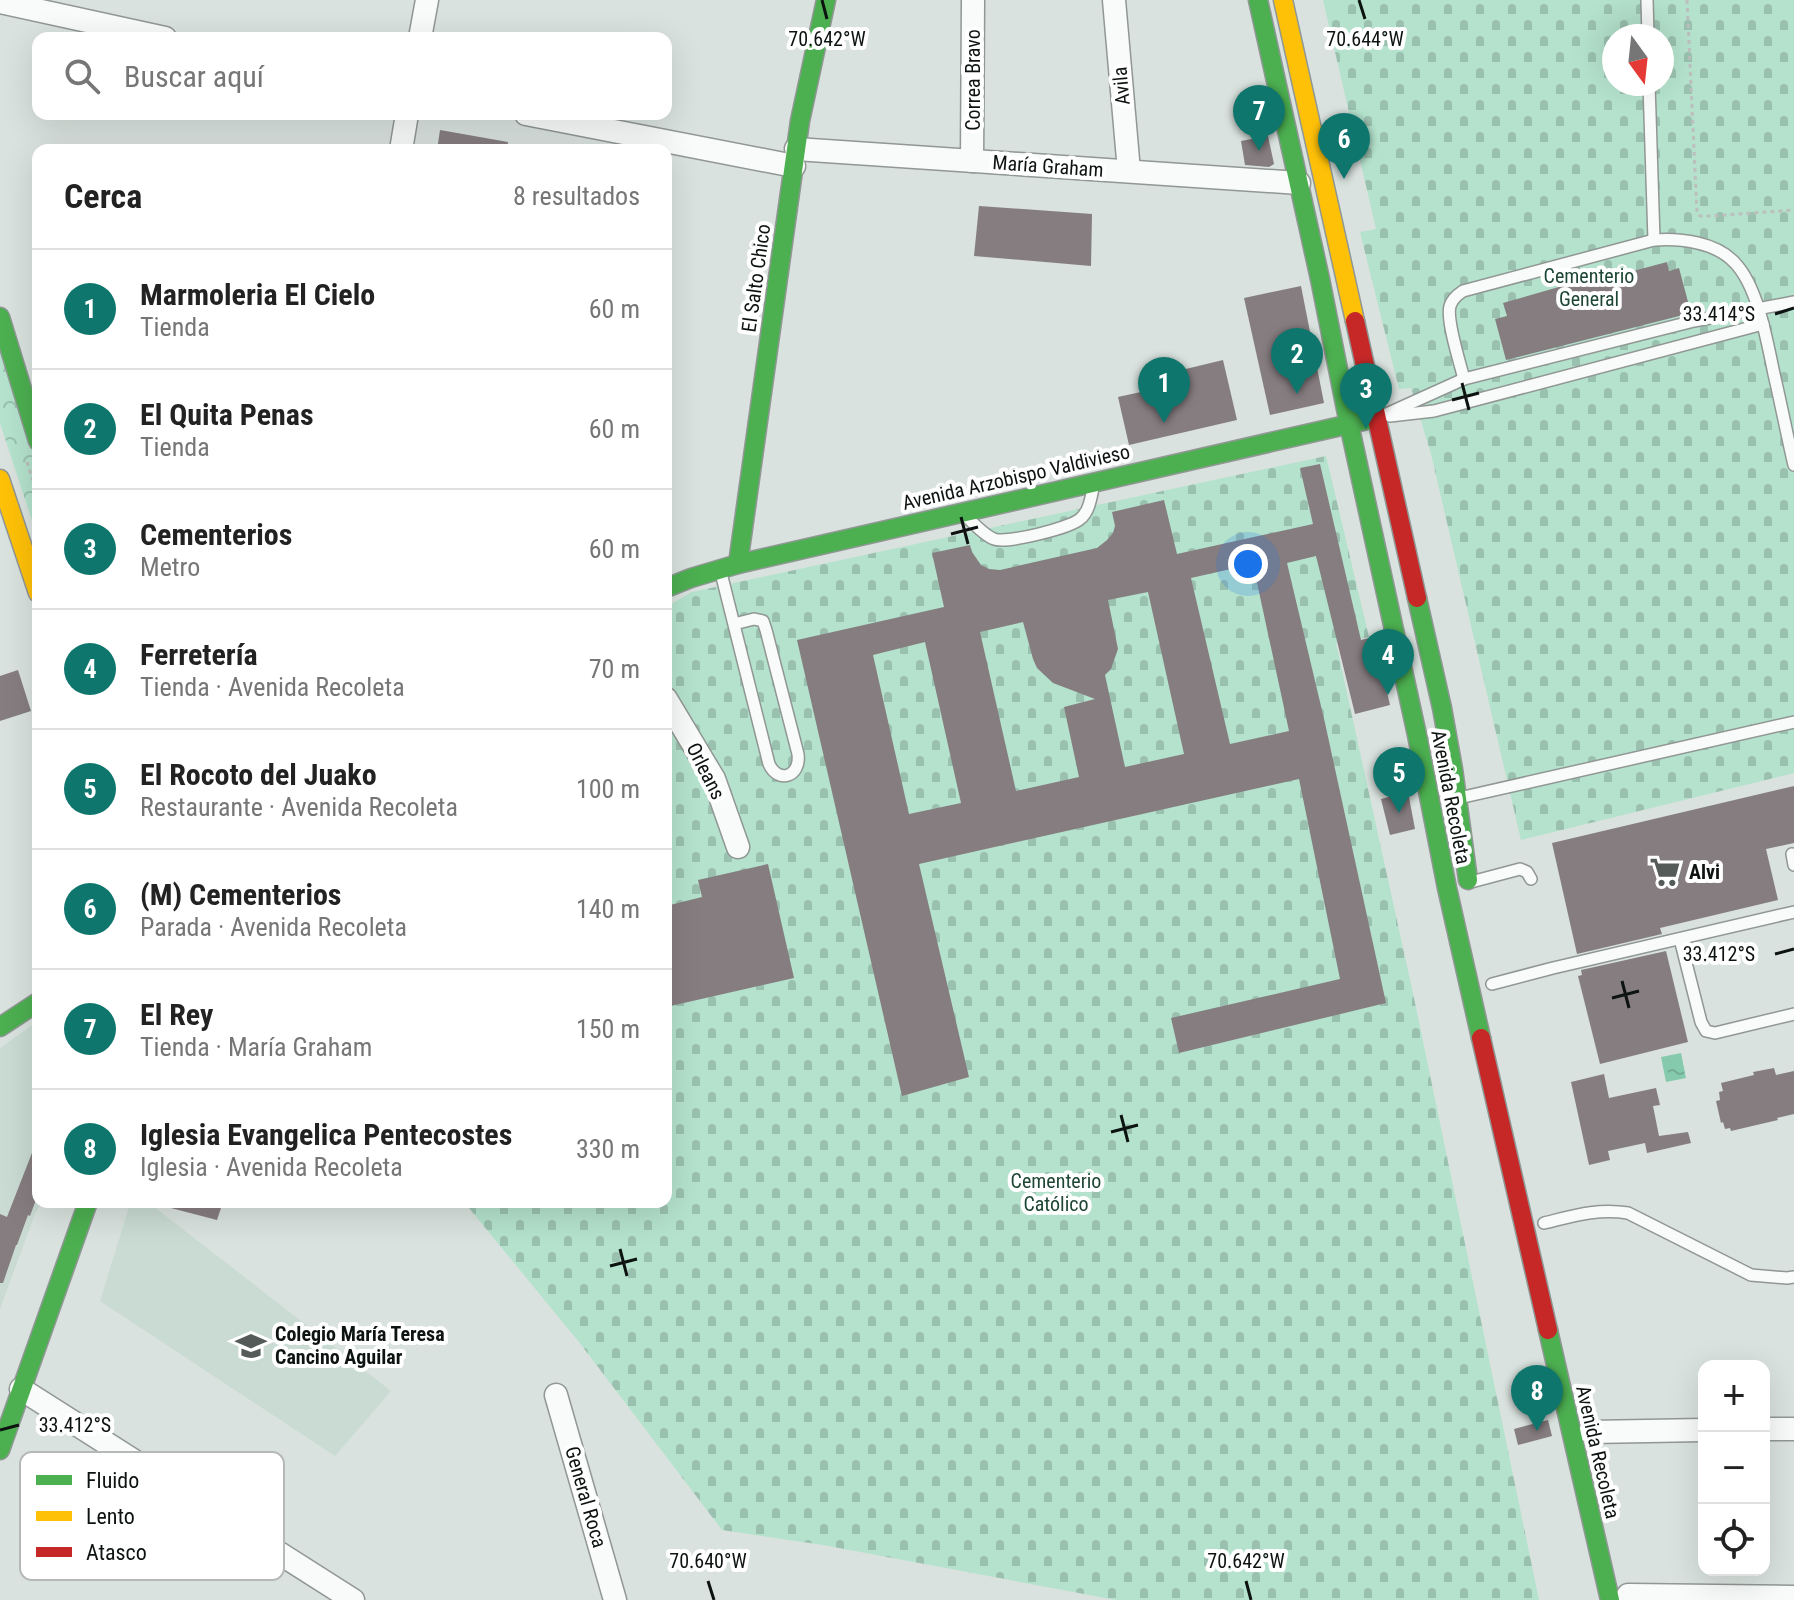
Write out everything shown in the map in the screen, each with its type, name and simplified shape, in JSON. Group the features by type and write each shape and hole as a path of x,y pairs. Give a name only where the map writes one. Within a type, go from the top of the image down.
{"main road":[{"name":"El Salto Chico","path":"729,566 795,158 826,0"},
{"name":"Avenida Recoleta","path":"1258,0 1417,735 1450,903 1623,1594"},
{"name":"Avenida Recoleta","path":"1283,0 1442,708 1470,890"},
{"path":"0,317 32,421"},
{"name":"Avenida Arzobispo Valdivieso","path":"672,586 729,566 1378,418"},
{"path":"0,479 32,575"},
{"path":"0,1027 32,1006"},
{"path":"0,1450 86,1208"}],"street":[{"path":"421,32 427,0"},
{"name":"Correa Bravo","path":"972,161 973,0"},
{"name":"Avila","path":"1114,0 1129,171"},
{"path":"0,2 138,32"},
{"path":"402,144 406,120"},
{"name":"María Graham","path":"563,120 795,158 972,161 1299,183"},
{"name":"Orleans","path":"672,709 714,779 738,847"},
{"path":"21,1389 120,1452"},
{"name":"General Roca","path":"556,1395 615,1600"},
{"path":"1770,1429 1794,1429"},
{"path":"1591,1432 1698,1430"},
{"path":"284,1556 353,1600"},
{"path":"1623,1594 1794,1597"}],"lane":[{"path":"1647,0 1648,24"},
{"path":"1649,96 1654,240"},
{"path":"1464,379 1449,316 1451,303 1463,291 1654,240 1692,242 1727,255 1741,269 1763,324 1794,465"},
{"path":"1378,418 1464,379 1694,321 1794,302"},
{"path":"1378,418 1434,411 1763,324"},
{"path":"961,512 995,540 1007,541 1071,525 1083,518 1095,481"},
{"path":"729,566 734,624 769,764 772,771 788,776 799,763 798,754 763,621 754,619 734,624"},
{"path":"1456,798 1794,722"},
{"path":"1470,890 1520,869 1527,872 1531,879"},
{"path":"1492,984 1794,912"},
{"path":"1680,939 1706,1031 1715,1033 1794,1014"},
{"path":"1544,1223 1591,1211 1628,1213 1751,1275 1794,1277"}],"path":[{"path":"1687,0 1697,213 1711,216 1794,210"}],"shaded area":[{"path":"32,1025 32,1208 38,1208 0,1309 0,1048"},
{"name":"Colegio María Teresa Cancino Aguilar","path":"129,1208 156,1208 391,1391 335,1456 100,1301"}],"green space":[{"name":"Cementerio General","path":"1323,0 1794,0 1794,773 1521,840 1431,454 1411,388 1399,389 1360,232 1376,229"},
{"path":"0,323 32,438 32,521 0,423"},
{"name":"Cementerio Católico","path":"1326,456 1369,637 1336,643 1414,998 1539,1600 1116,1600 823,1545 722,1530 579,1342 469,1208 672,1208 672,604 692,592"}],"water":[{"path":"1681,1053 1686,1078 1666,1082 1661,1057"}],"building":[{"path":"440,130 508,142 508,144 438,144"},
{"path":"1268,136 1274,164 1269,167 1245,165 1241,141"},
{"path":"979,206 1092,214 1091,266 974,256"},
{"path":"1667,262 1669,271 1679,268 1691,313 1506,360 1495,319 1507,316 1503,303 1576,282 1577,286"},
{"path":"1301,286 1324,403 1270,415 1244,298"},
{"path":"1223,360 1237,420 1129,445 1118,397 1168,386 1165,374"},
{"path":"1320,464 1361,640 1375,639 1390,705 1355,714 1316,556 1287,563 1386,1003 1179,1053 1171,1018 1340,979 1299,779 919,864 969,1077 902,1096 797,640 944,607 932,553 970,545 981,565 1000,570 1097,548 1113,533 1112,512 1164,500 1177,554 1313,524 1300,468","holes":["1253,564 1289,731 1230,744 1191,578","1148,592 1184,754 1125,767 1105,675 1111,669 1118,649 1108,600","1023,622 1037,668 1053,683 1095,699 1064,707 1079,777 1016,791 980,632","925,642 961,803 909,814 873,655"]},
{"path":"18,670 31,711 0,721 0,676"},
{"name":"Alvi","path":"1794,786 1794,843 1766,849 1778,900 1660,928 1662,934 1577,954 1552,843"},
{"path":"1408,792 1415,829 1390,835 1381,799"},
{"path":"768,864 794,978 672,1006 672,904 702,897 698,880"},
{"path":"1666,951 1688,1042 1600,1064 1578,976 1582,975 1581,970"},
{"path":"1774,1068 1776,1075 1794,1071 1794,1114 1731,1131 1730,1128 1725,1129 1716,1101 1720,1100 1719,1092 1723,1091 1721,1083"},
{"path":"1604,1074 1609,1098 1656,1088 1660,1105 1653,1106 1659,1136 1688,1132 1691,1143 1647,1153 1645,1143 1608,1151 1610,1160 1589,1165 1571,1082"},
{"path":"32,1153 33,1208 3,1283 0,1283 0,1214 7,1217"},
{"path":"171,1208 221,1208 217,1220"},
{"path":"1548,1420 1552,1436 1518,1445 1514,1429"}],"traffic: fast":[{"path":"738,564 800,121 826,0"},
{"path":"1258,0 1481,1038"},
{"path":"0,317 32,421"},
{"path":"672,586 738,564 1372,419"},
{"path":"1417,598 1442,708 1468,880"},
{"path":"0,1027 32,1006"},
{"path":"0,1450 86,1208"},
{"path":"1548,1330 1610,1600"}],"traffic: slow":[{"path":"1283,0 1355,321"},
{"path":"0,479 32,575"}],"traffic: jam":[{"path":"1355,321 1417,598"},
{"path":"1481,1038 1548,1330"}],"place":[{"name":"El Rey","path":"1259,151"},
{"name":"(M) Cementerios","path":"1344,179"},
{"name":"El Quita Penas","path":"1297,394"},
{"name":"Marmoleria El Cielo","path":"1164,423"},
{"name":"Cementerios","path":"1366,429"},
{"name":"Ferretería","path":"1388,695"},
{"name":"El Rocoto del Juako","path":"1399,813"},
{"name":"Alvi","path":"1665,872"},
{"name":"Colegio María Teresa Cancino Aguilar","path":"251,1346"},
{"name":"Iglesia Evangelica Pentecostes","path":"1537,1431"}]}
